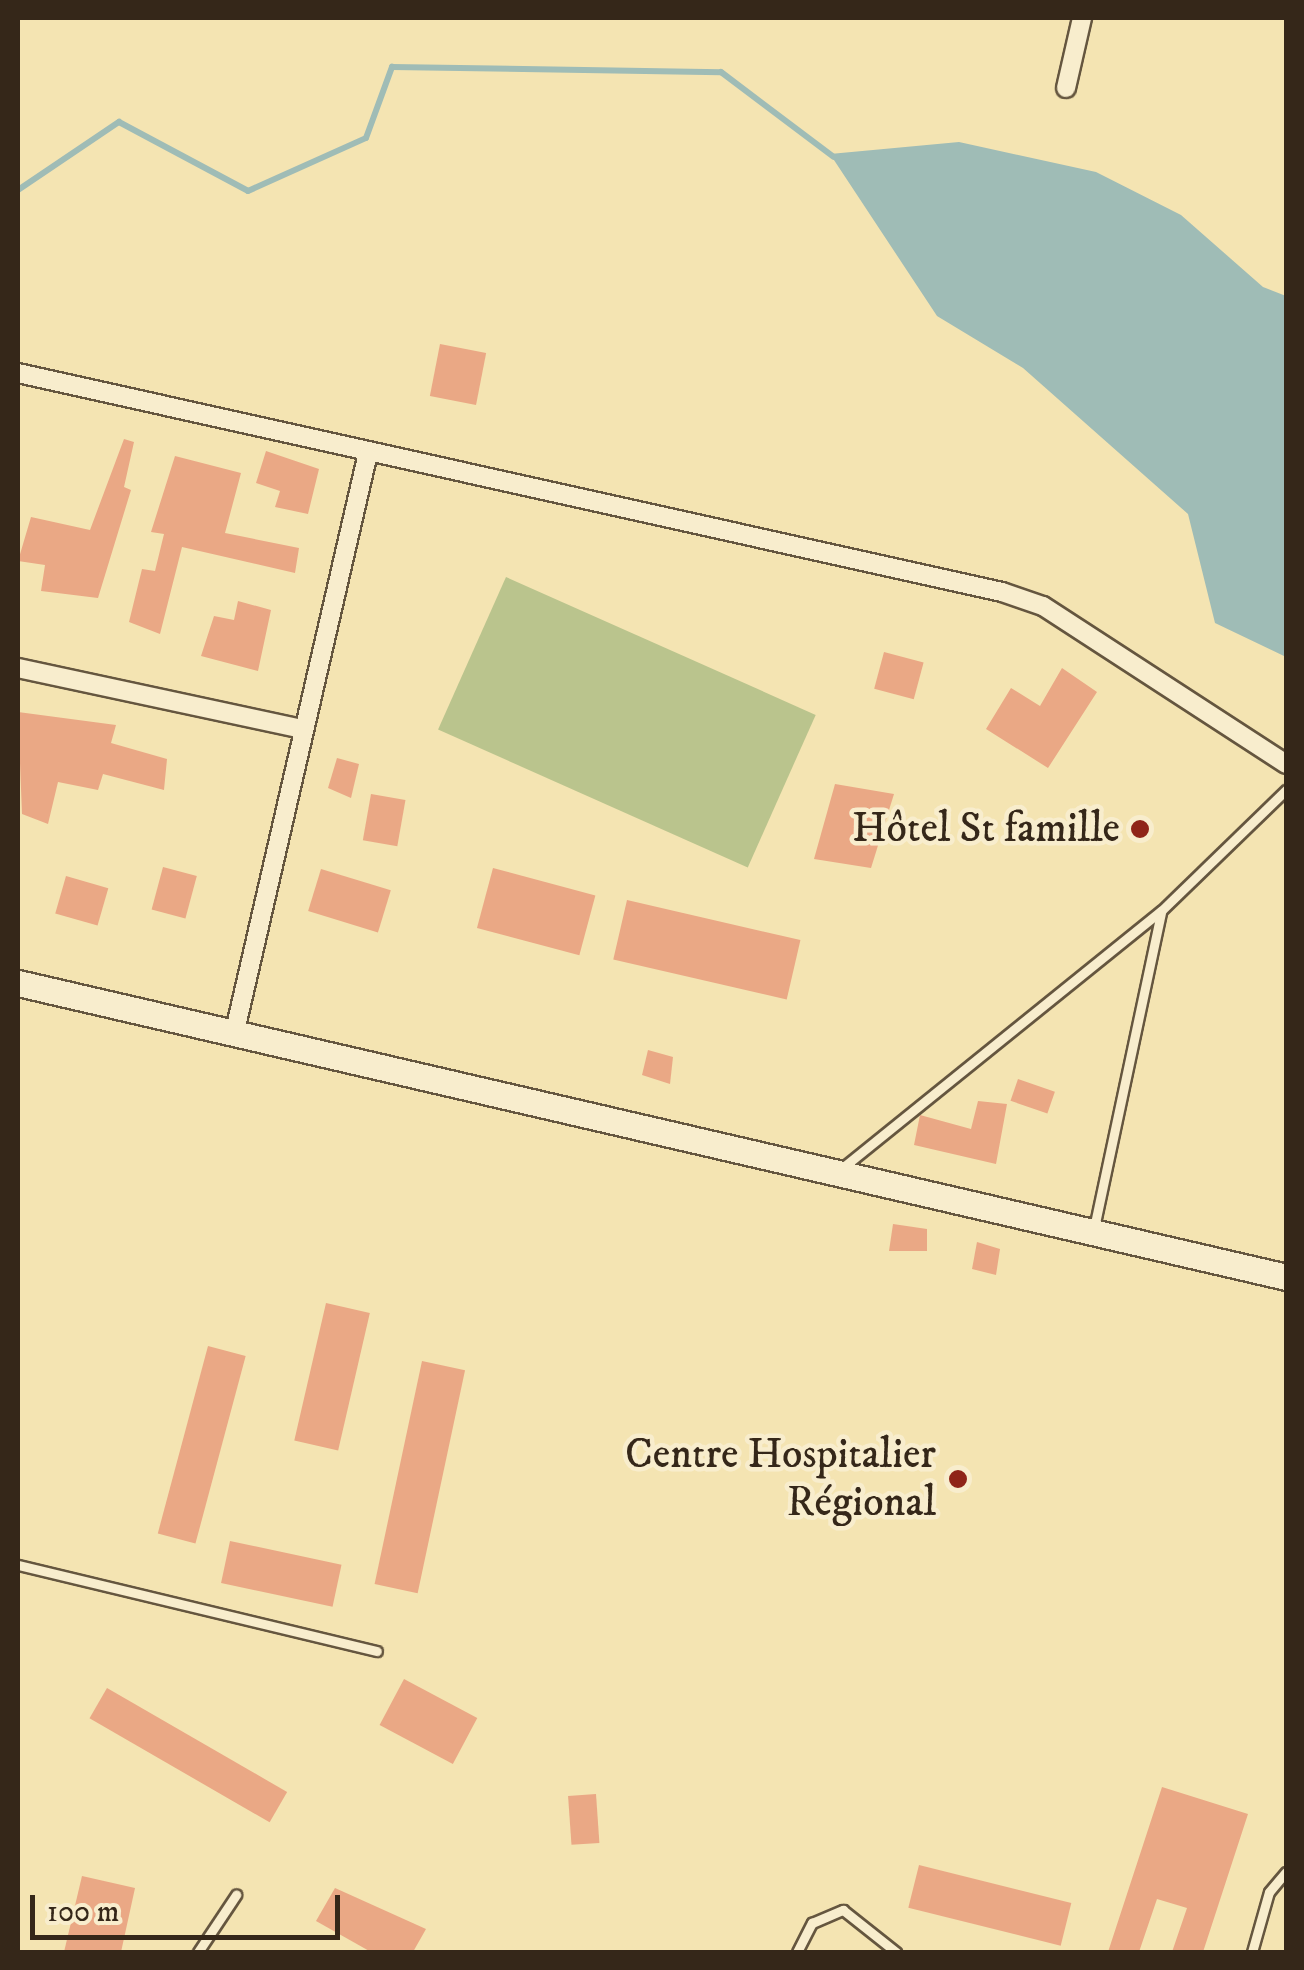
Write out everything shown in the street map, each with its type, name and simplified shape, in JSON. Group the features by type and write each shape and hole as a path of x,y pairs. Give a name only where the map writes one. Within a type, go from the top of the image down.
{"street":[{"path":"1066,88 1082,18"},
{"path":"18,373 367,457 559,487 1002,592 1059,616 1286,764"},
{"path":"234,1036 367,457"},
{"path":"18,668 302,728"},
{"path":"18,983 234,1036 1094,1228 1286,1277"}],"lane":[{"path":"839,1171 1161,911 1286,790"},
{"path":"1094,1228 1161,911"},
{"path":"18,1564 377,1651"},
{"path":"1252,1952 1270,1892 1286,1872"},
{"path":"198,1952 236,1894"},
{"path":"796,1952 812,1923 843,1910 896,1952"}],"green space":[{"path":"506,577 816,715 748,867 438,730"}],"water":[{"path":"959,142 1096,172 1181,215 1263,287 1286,296 1286,657 1215,623 1188,514 1023,368 937,316 830,154"}],"building":[{"path":"440,344 486,353 476,405 430,396"},
{"path":"124,439 134,442 124,487 131,490 98,598 41,591 45,565 18,561 31,517 90,530"},
{"path":"266,451 319,469 308,514 275,507 280,491 256,483"},
{"path":"175,456 241,473 225,533 299,548 295,573 182,547 160,634 129,622 142,569 155,571 164,534 151,532"},
{"path":"238,601 271,610 258,671 201,656 214,616 234,620"},
{"path":"884,652 924,663 914,699 874,689"},
{"path":"1062,668 1097,692 1048,768 986,729 1011,688 1040,706"},
{"path":"18,712 116,725 111,743 167,759 164,790 103,774 98,790 58,782 48,824 22,814"},
{"path":"337,758 359,764 351,798 328,788"},
{"path":"835,784 894,794 871,868 814,859"},
{"path":"371,794 405,800 397,846 363,840"},
{"path":"163,867 197,876 185,919 152,910"},
{"path":"493,868 595,895 579,955 477,928"},
{"path":"321,869 391,890 378,932 308,911"},
{"path":"66,876 108,888 98,926 55,913"},
{"path":"627,900 800,940 787,999 613,959"},
{"path":"648,1050 673,1057 670,1084 642,1075"},
{"path":"1018,1079 1055,1092 1047,1113 1011,1101"},
{"path":"978,1101 1007,1104 996,1164 914,1145 920,1115 971,1129"},
{"path":"893,1224 927,1229 927,1251 889,1251"},
{"path":"977,1242 1000,1249 996,1275 972,1269"},
{"path":"326,1303 370,1313 338,1451 294,1440"},
{"path":"208,1346 246,1356 195,1543 158,1533"},
{"path":"422,1361 465,1370 418,1593 375,1584"},
{"path":"230,1541 342,1565 333,1607 221,1583"},
{"path":"404,1679 477,1718 453,1764 380,1725"},
{"path":"107,1688 287,1792 270,1822 90,1718"},
{"path":"1162,1787 1248,1814 1203,1952 1172,1952 1187,1908 1157,1899 1139,1952 1108,1952"},
{"path":"596,1794 599,1843 571,1845 568,1796"},
{"path":"919,1865 1071,1903 1061,1946 908,1908"},
{"path":"82,1876 135,1888 121,1952 64,1952"},
{"path":"335,1888 426,1929 413,1952 371,1952 316,1921"}],"waterway":[{"path":"18,190 119,122 248,191 366,138 392,67 721,72 834,157"}],"place":[{"name":"Hôtel St famille","path":"1140,829"},
{"name":"Centre Hospitalier Régional","path":"958,1479"}]}
